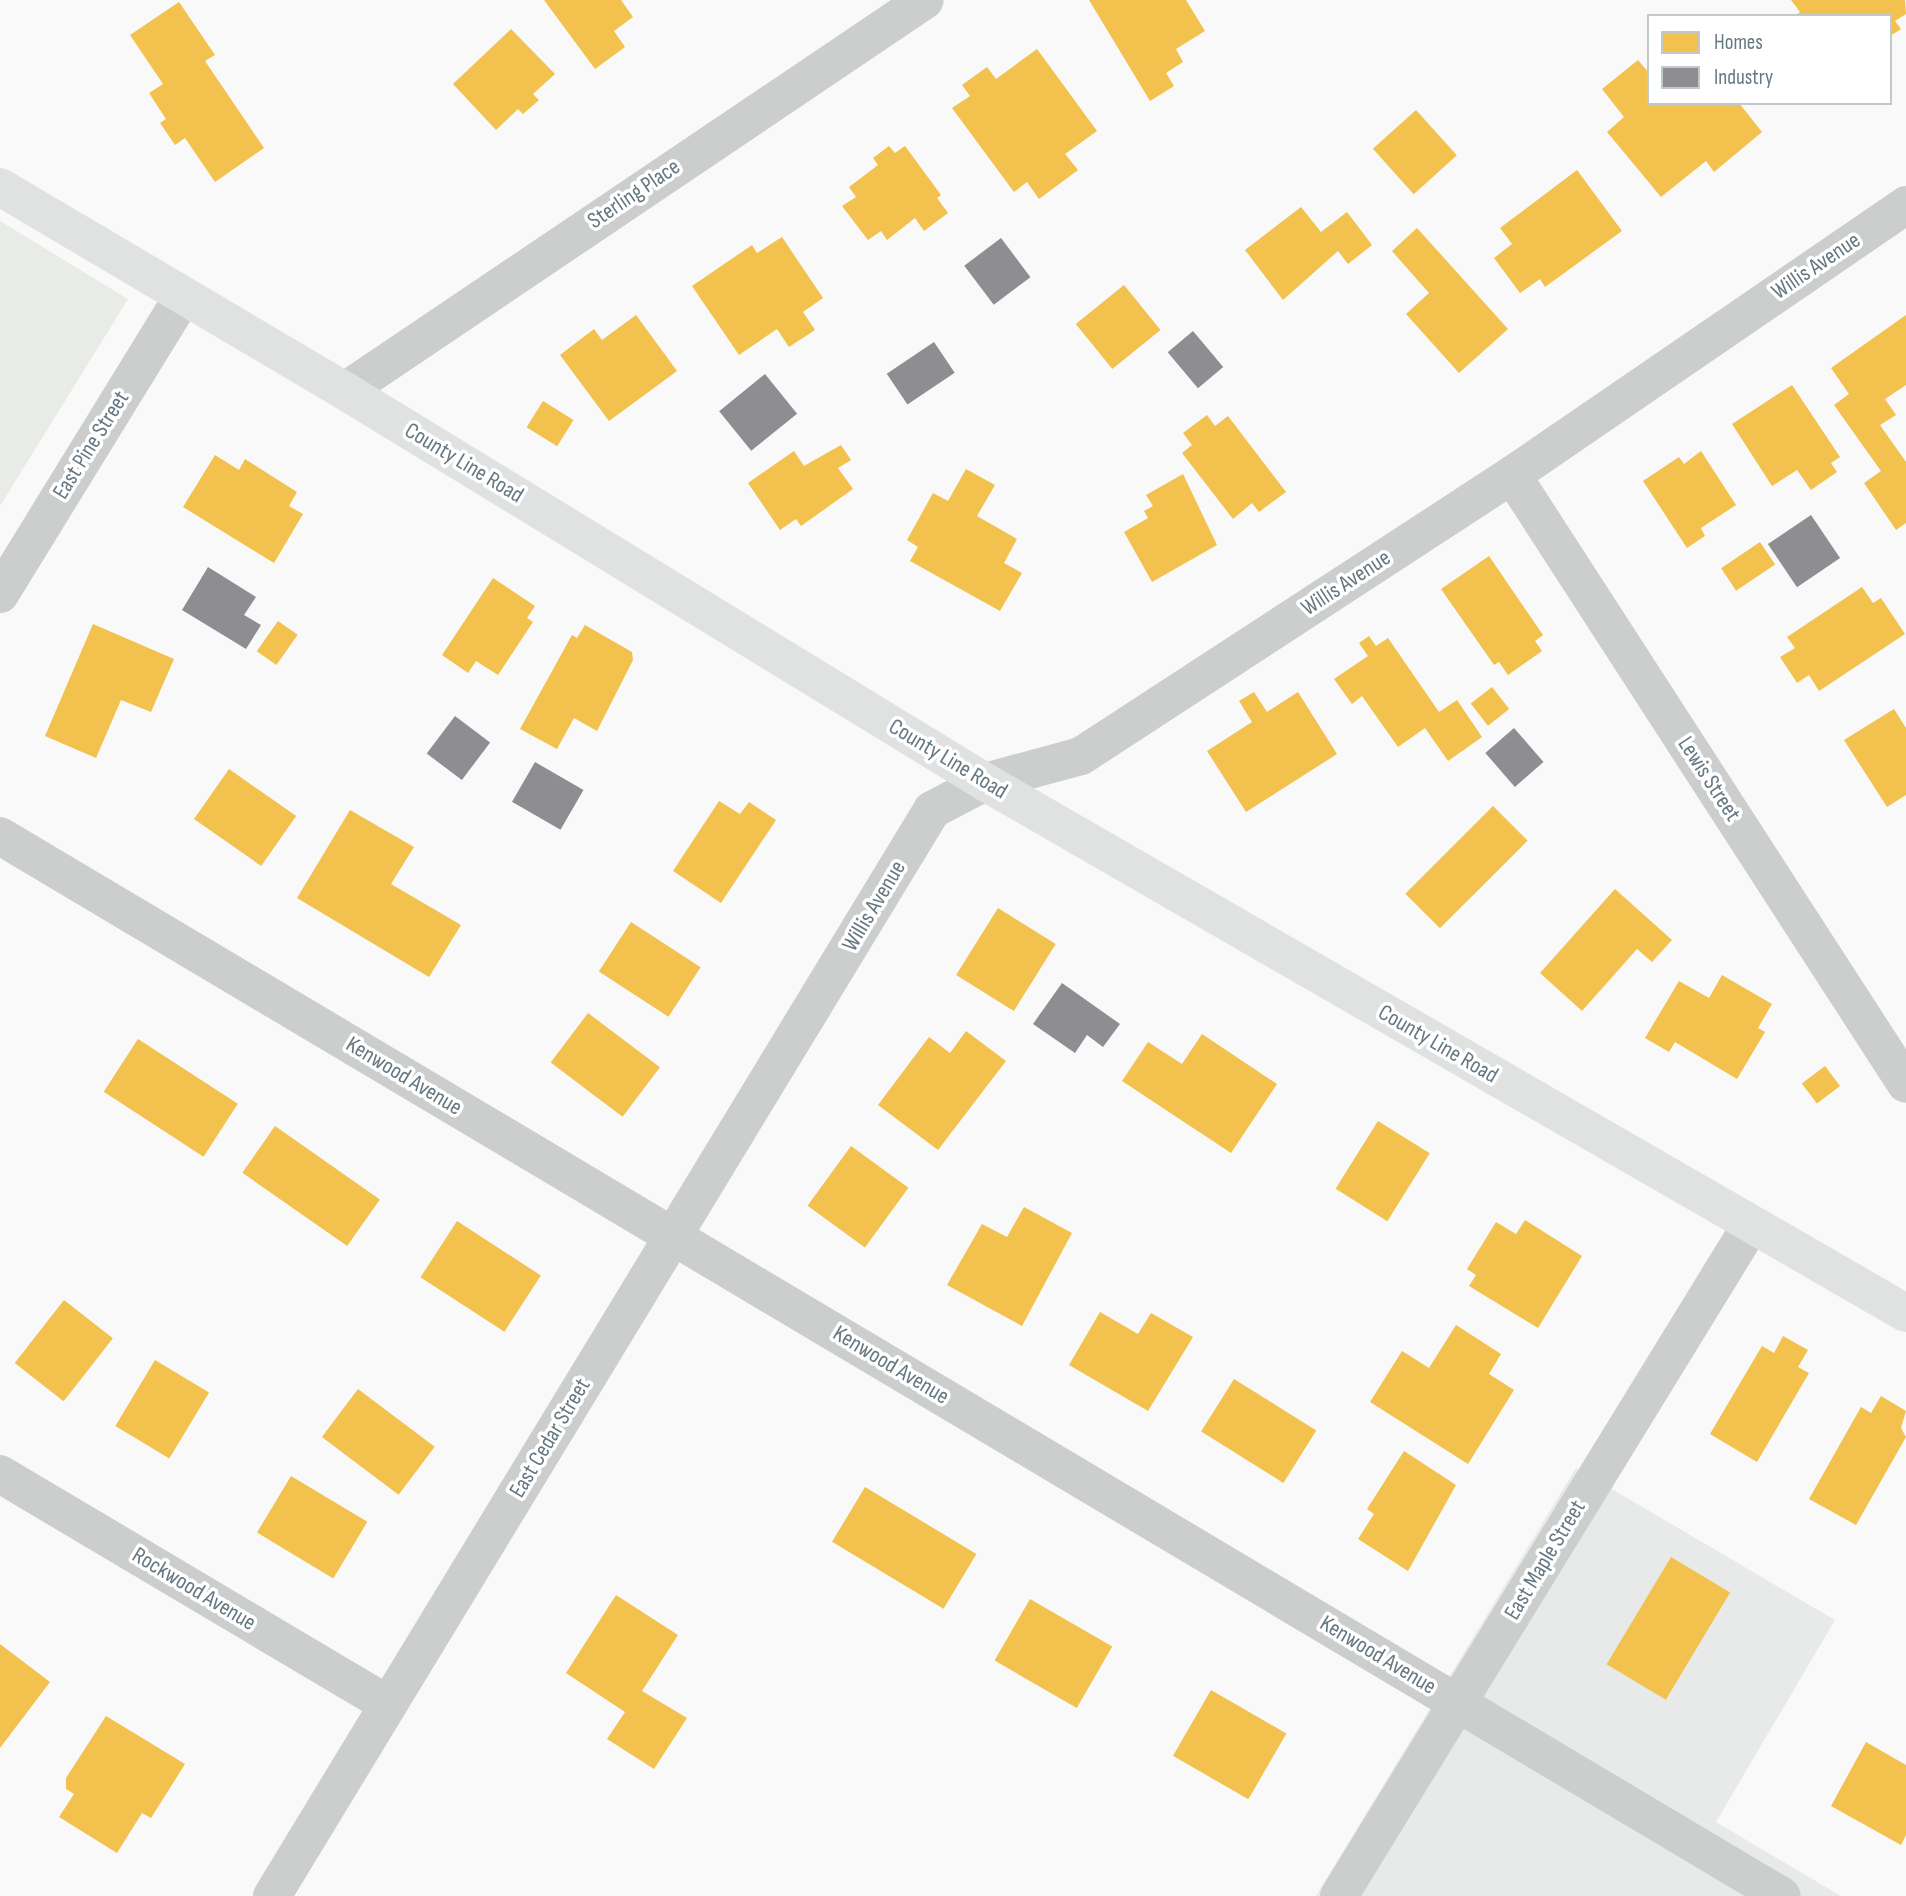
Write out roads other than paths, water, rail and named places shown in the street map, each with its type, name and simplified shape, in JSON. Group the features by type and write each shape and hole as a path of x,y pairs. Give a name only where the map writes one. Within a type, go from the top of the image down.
{"main road":[{"name":"County Line Road","path":"0,187 345,391 985,782 1906,1313"}],"street":[{"name":"Sterling Place","path":"345,391 925,0"},
{"name":"Willis Avenue","path":"828,981 932,810 985,782 1081,756 1512,474 1906,205"},
{"name":"East Pine Street","path":"0,594 183,297"},
{"name":"Lewis Street","path":"1512,474 1906,1084"},
{"name":"Kenwood Avenue","path":"0,836 1782,1896"},
{"name":"East Cedar Street","path":"272,1896 828,981"},
{"name":"East Maple Street","path":"1339,1896 1751,1225"},
{"name":"Rockwood Avenue","path":"0,1474 387,1704"}]}
